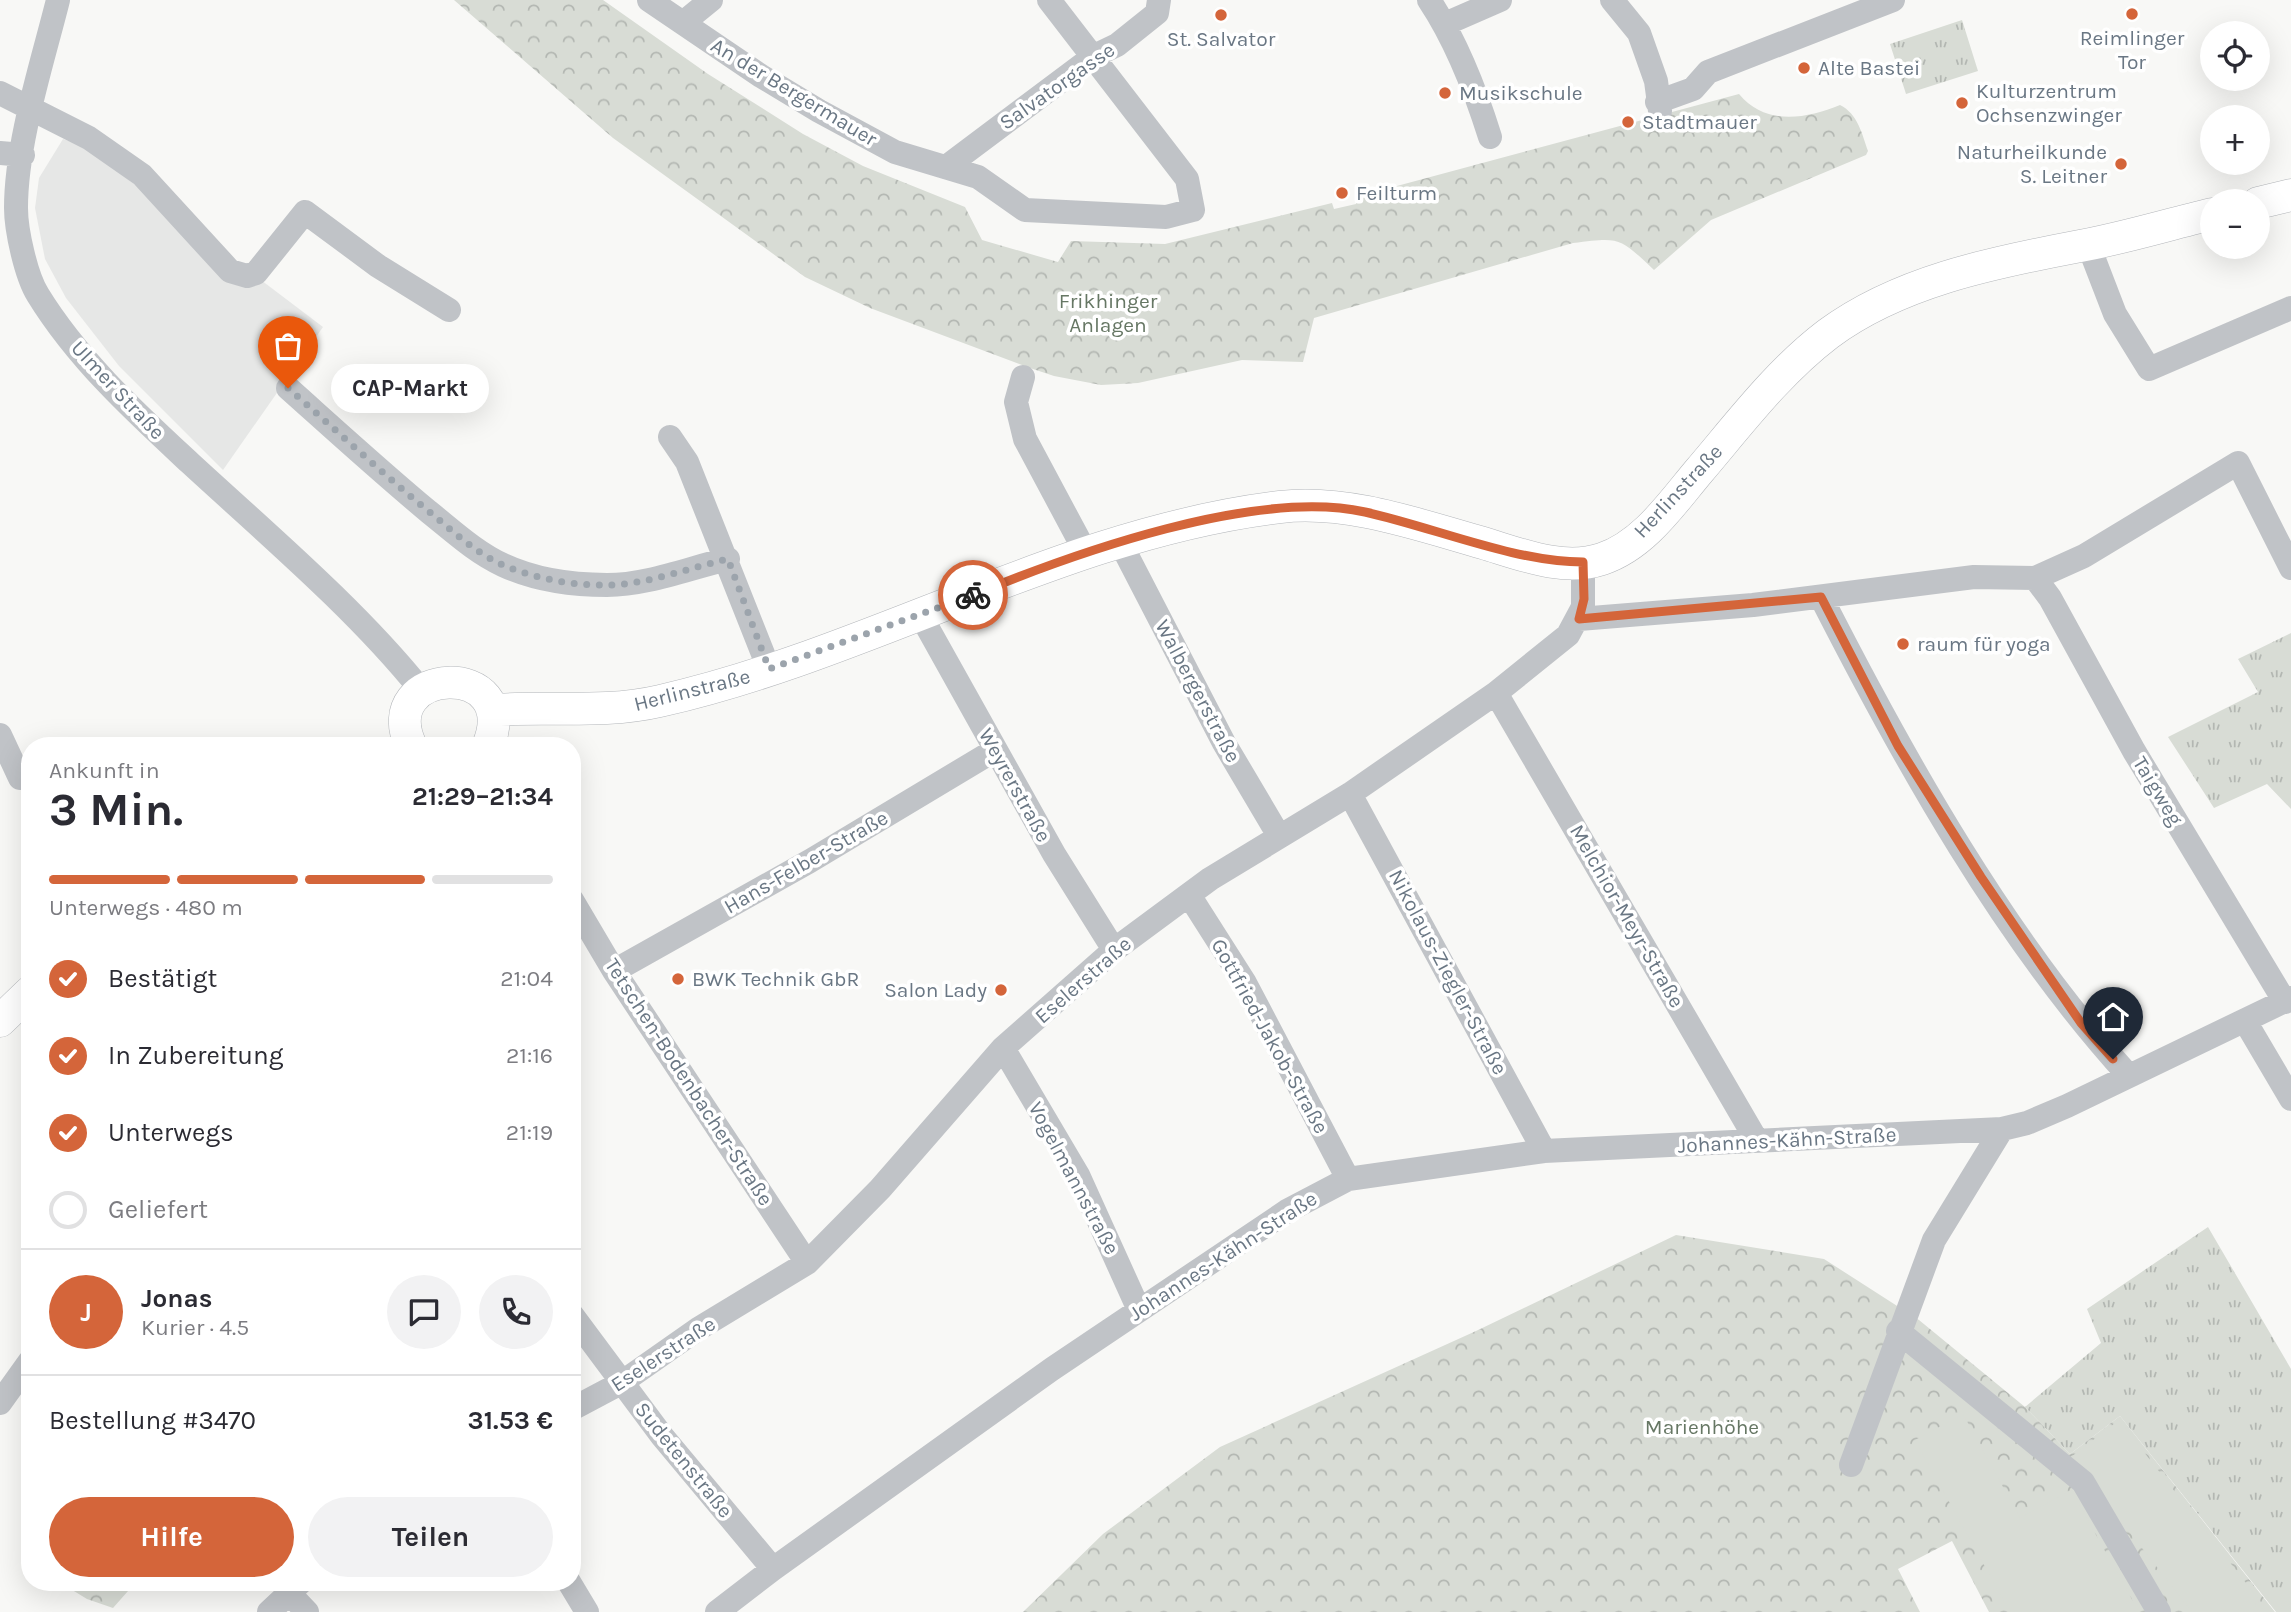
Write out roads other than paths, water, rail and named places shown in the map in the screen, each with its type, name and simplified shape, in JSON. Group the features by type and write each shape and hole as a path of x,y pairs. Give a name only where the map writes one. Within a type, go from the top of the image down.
{"main road":[{"path":"2270,200 2291,195"},
{"name":"Herlinstraße","path":"492,710 611,709 659,701 769,669 1086,554 1191,524 1306,505 1362,512 1546,561 1583,562 1609,556 1638,538 1658,519 1759,400 1798,360 1846,322 1915,288 1966,271 2200,217"},
{"path":"408,737 405,725 407,712 421,690 434,683 462,681 475,688 492,710 492,737"},
{"path":"0,1021 21,1001"}],"street":[{"name":"Ulmer Straße","path":"58,0 31,106 11,154 21,245 36,292 81,354 135,413 400,663 421,690"},
{"name":"An der Bergermauer","path":"649,0 761,76 819,111 895,152 978,177 1025,210 1166,217 1193,210 1187,179 1094,56"},
{"path":"684,22 710,0"},
{"path":"1049,0 1094,56"},
{"name":"Salvatorgasse","path":"946,167 1094,56 1117,45 1157,13 1159,0"},
{"path":"1429,0 1445,24 1475,89 1490,137"},
{"path":"1445,24 1500,0"},
{"path":"1612,0 1639,33 1656,81 1659,107 1693,89 1708,72 1893,0"},
{"path":"0,93 31,106 89,138 142,175 230,271 247,275 256,273 305,212 378,266 449,310"},
{"path":"2088,244 2115,314 2149,369 2291,308"},
{"path":"1023,377 1016,402 1025,439 1070,518 1086,554"},
{"path":"288,388 473,548 504,565 561,582 610,585 641,581 728,559"},
{"path":"670,437 687,462 728,559 769,669"},
{"path":"1583,562 1584,599 1579,619 1821,597 1974,577 2035,578 2084,555 2238,463 2291,568"},
{"name":"Walbergerstraße","path":"1121,544 1221,737 1279,836"},
{"name":"Taigweg","path":"2035,578 2050,598 2134,751 2288,1000"},
{"path":"1821,597 1898,746 1981,877 2081,1023 2129,1076"},
{"name":"Weyrerstraße","path":"921,616 1054,853 1114,950"},
{"name":"Eselerstraße","path":"581,1404 621,1383 698,1329 807,1263 880,1189 1003,1048 1114,950 1189,895 1279,836 1350,794 1496,693 1568,635 1579,619"},
{"name":"Melchior-Meyr-Straße","path":"1496,693 1757,1141"},
{"path":"0,735 20,778"},
{"name":"Hans-Felber-Straße","path":"614,971 810,862 995,750"},
{"name":"Nikolaus-Ziegler-Straße","path":"1350,794 1544,1152"},
{"name":"Gottfried-Jakob-Straße","path":"1189,895 1245,983 1348,1179"},
{"name":"Tetschen-Bodenbacher-Straße","path":"581,915 614,971 807,1263"},
{"name":"Johannes-Kähn-Straße","path":"718,1612 773,1569 1139,1310 1287,1211 1348,1179 1544,1152 2002,1129 2027,1124 2288,1000"},
{"path":"2245,1021 2291,1099"},
{"name":"Vogelmannstraße","path":"1003,1048 1077,1175 1139,1310"},
{"path":"1851,1465 1898,1331 1934,1240 2002,1129"},
{"name":"Sudetenstraße","path":"581,1327 621,1383 773,1569"},
{"path":"1898,1331 2084,1482 2159,1612"},
{"path":"0,1403 21,1373"},
{"path":"269,1612 290,1591"},
{"path":"296,1591 307,1612"},
{"path":"574,1591 587,1612"}],"place":[{"name":"Reimlinger Tor","path":"2132,14"},
{"name":"St. Salvator","path":"1221,15"},
{"name":"Alte Bastei","path":"1804,68"},
{"name":"Musikschule","path":"1445,93"},
{"name":"Kulturzentrum Ochsenzwinger","path":"1962,103"},
{"name":"Stadtmauer","path":"1628,122"},
{"name":"Naturheilkunde S. Leitner","path":"2121,164"},
{"name":"Feilturm","path":"1342,193"},
{"name":"CAP-Markt","path":"288,388"},
{"name":"raum für yoga","path":"1903,644"},
{"name":"BWK Technik GbR","path":"678,979"},
{"name":"Salon Lady","path":"1001,990"}],"park label":[{"name":"Frikhinger Anlagen","path":"1108,313"},
{"name":"Marienhöhe","path":"1702,1427"}]}
